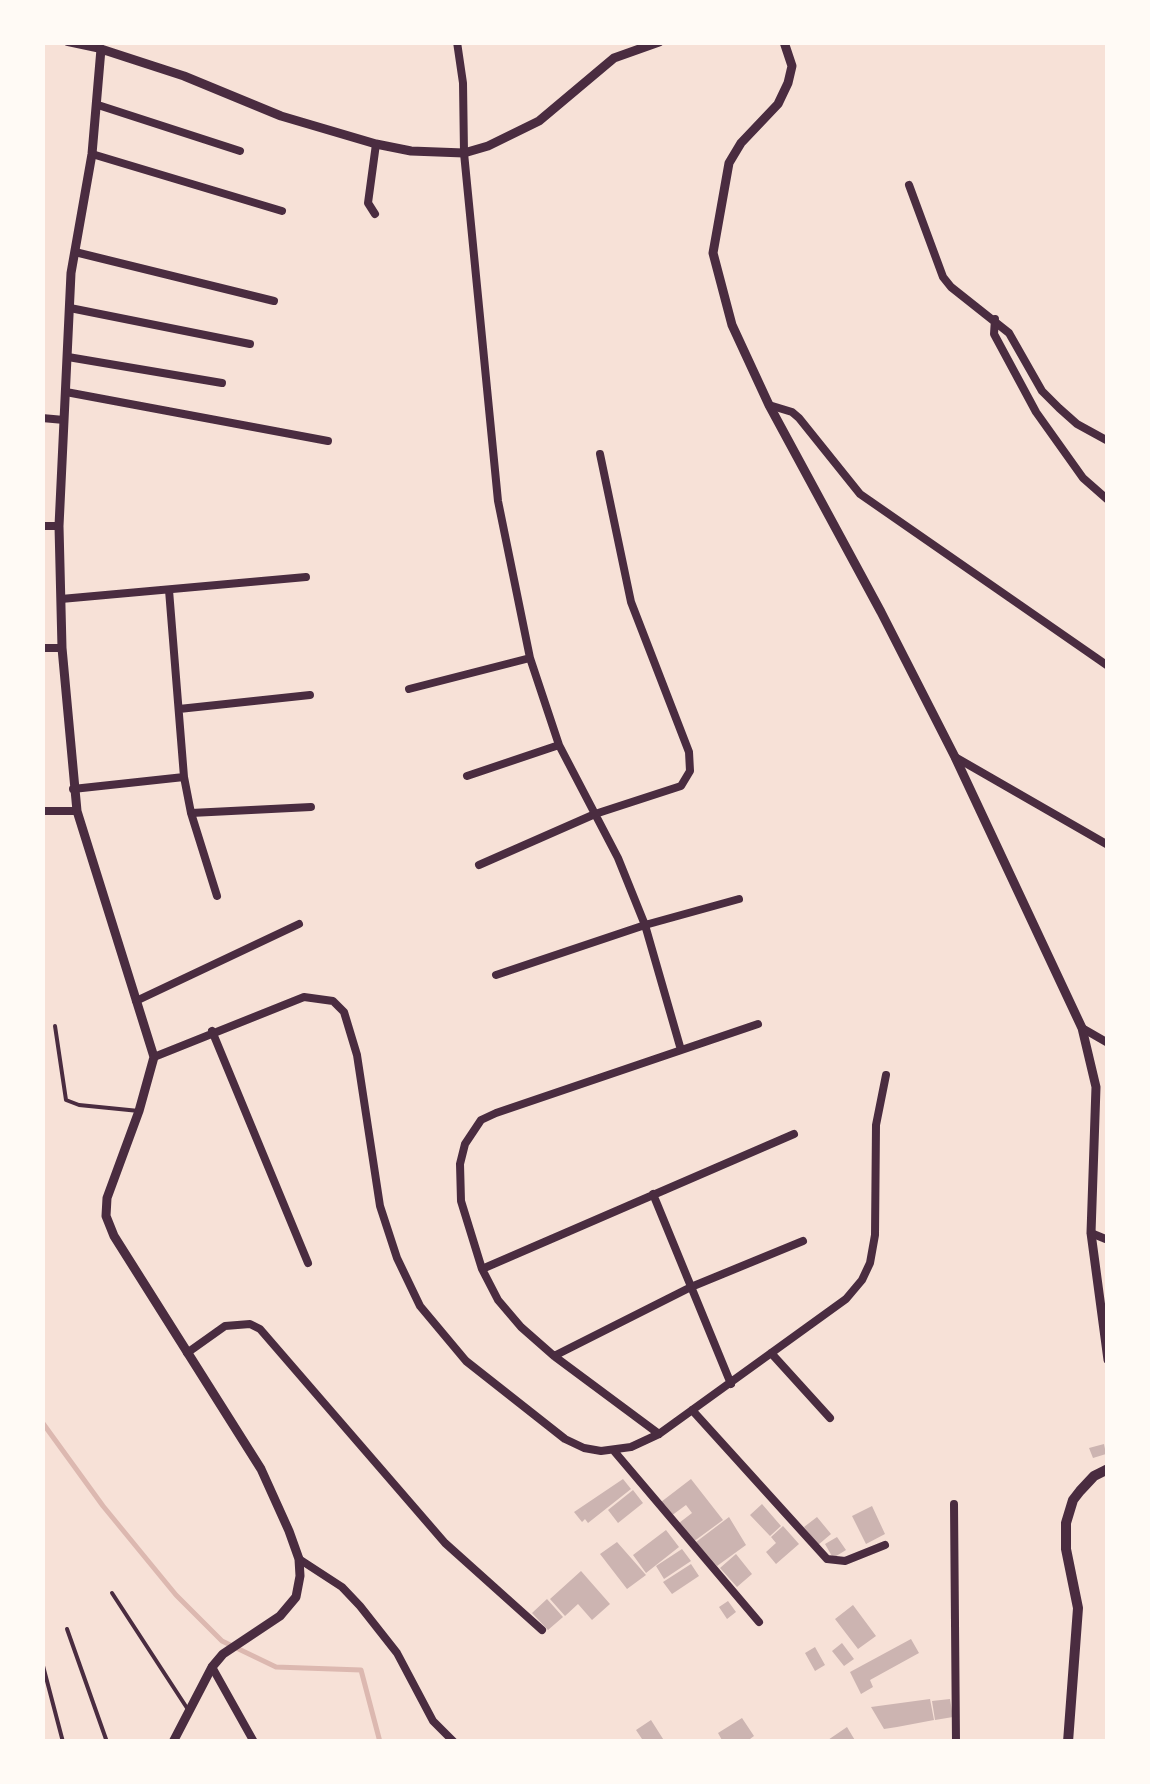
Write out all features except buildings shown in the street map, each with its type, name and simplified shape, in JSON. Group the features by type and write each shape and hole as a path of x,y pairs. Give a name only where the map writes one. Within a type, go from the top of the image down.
{"main road":[{"path":"1068,1742 1078,1608 1066,1550 1066,1524 1072,1500 1094,1476 1108,1469"}],"street":[{"path":"68,42 184,76 280,116 376,144 411,151 464,153 539,121 614,58 659,42"},
{"path":"458,42 464,153 498,501 530,658 559,745 618,858 645,926 680,1050"},
{"path":"784,42 792,66 788,83 778,104 740,143 729,163 714,253 732,325 769,405 955,757 1082,1028 1096,1087 1091,1233 1108,1360"},
{"path":"101,50 92,154 74,252 70,308 60,526 62,648 73,789 154,1056 107,1198 106,1216 114,1236 261,1469 299,1558 296,1597 266,1628 222,1654 173,1742"},
{"path":"98,104 240,151"},
{"path":"376,144 368,203 376,214"},
{"path":"92,154 282,211"},
{"path":"909,185 950,287 1009,332 1042,391 1077,424 1108,441"},
{"path":"74,252 274,301"},
{"path":"70,308 250,344"},
{"path":"995,319 994,334 1036,412 1084,478 1108,500"},
{"path":"68,357 222,383"},
{"path":"66,392 328,440"},
{"path":"769,405 799,418 860,494 1108,666"},
{"path":"42,418 64,420"},
{"path":"479,865 596,814 681,786 687,779 691,764 631,602 600,454"},
{"path":"42,526 60,526"},
{"path":"61,599 306,576"},
{"path":"169,590 184,777 218,896"},
{"path":"42,648 62,648"},
{"path":"409,689 530,658"},
{"path":"179,709 310,695"},
{"path":"467,776 559,745"},
{"path":"955,757 1108,845"},
{"path":"73,789 184,777"},
{"path":"191,812 311,807"},
{"path":"42,811 78,811"},
{"path":"496,975 738,899"},
{"path":"136,1001 298,924"},
{"path":"154,1056 304,997 333,1001 344,1012 357,1055 380,1206 397,1258 420,1306 466,1361 566,1439 584,1448 614,1451 659,1434 846,1298 862,1280 875,1235 876,1126 886,1075"},
{"path":"659,1434 554,1356 498,1300 470,1236 460,1164 471,1131 496,1113 758,1024"},
{"path":"1082,1028 1108,1043"},
{"path":"212,1031 308,1263"},
{"path":"482,1269 794,1134"},
{"path":"652,1194 731,1384"},
{"path":"1091,1233 1108,1240"},
{"path":"554,1356 691,1287 803,1241"},
{"path":"187,1353 225,1326 237,1323 260,1329 444,1543 542,1630"},
{"path":"771,1353 830,1418"},
{"path":"692,1410 827,1559 845,1561 885,1546"},
{"path":"614,1451 760,1622"},
{"path":"954,1504 956,1742"},
{"path":"299,1558 342,1588 360,1606 397,1653 432,1722 454,1742"},
{"path":"212,1667 254,1742"}],"lane":[{"path":"55,1026 66,1100 138,1111"},
{"path":"112,1593 190,1712"},
{"path":"67,1630 107,1742"},
{"path":"42,1662 63,1742"}],"waterway":[{"path":"42,1422 103,1506 176,1595 222,1641 276,1667 361,1670 380,1742"}]}
